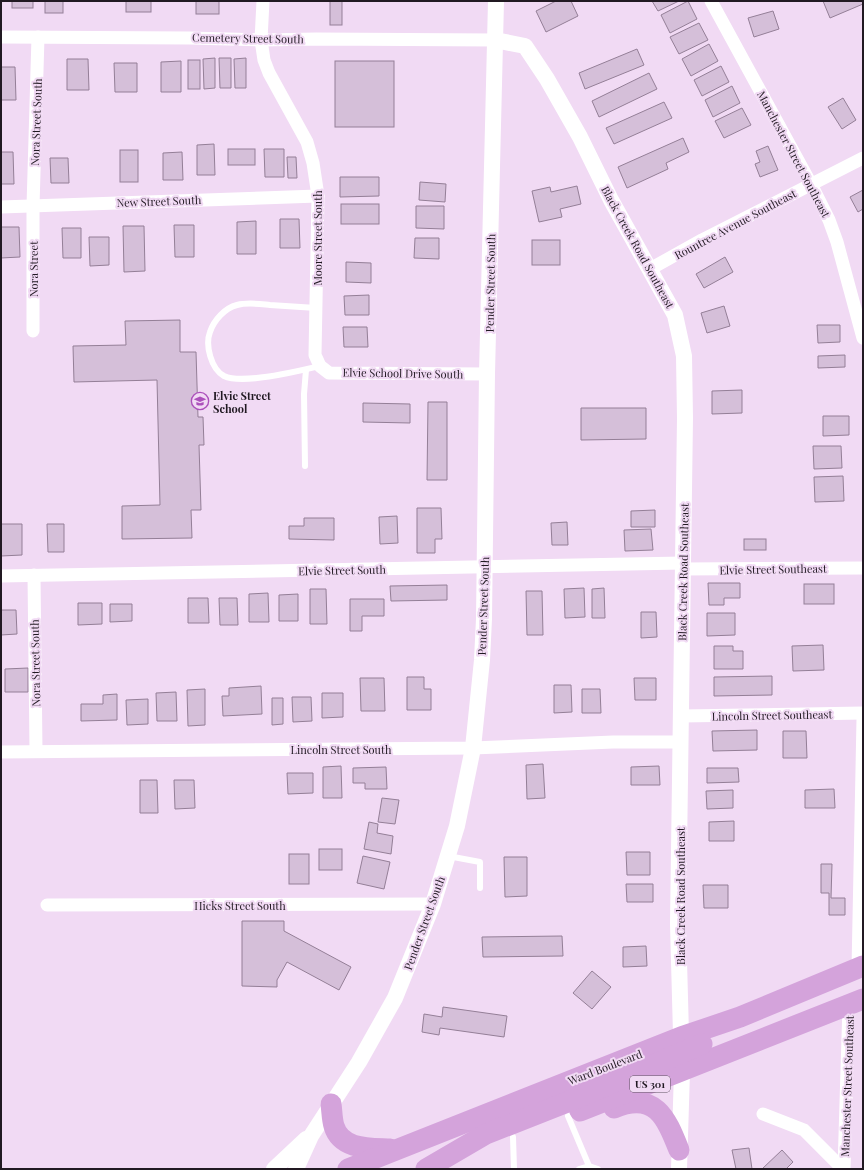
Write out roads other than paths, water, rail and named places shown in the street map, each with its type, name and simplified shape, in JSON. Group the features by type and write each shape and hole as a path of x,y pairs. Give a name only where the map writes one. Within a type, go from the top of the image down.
{"highway":[{"name":"Ward Boulevard","path":"436,1169 572,1114 681,1054 740,1017 861,971"},
{"name":"Ward Boulevard","path":"348,1169 395,1150 681,1054 856,1001"},
{"path":"426,1169 486,1134 681,1054"},
{"path":"572,1114 597,1115 626,1103 638,1102 648,1104 658,1110 665,1119 670,1129 679,1160"},
{"path":"331,1104 334,1126 338,1135 347,1143 358,1147 395,1150"}],"street":[{"name":"Moore Street South","path":"263,1 261,40 264,60 307,142 313,163 318,196 315,355 320,366"},
{"name":"Pender Street South","path":"296,1169 311,1136 359,1062 395,998 433,904 448,856 457,826 473,748 482,660 484,620 496,1"},
{"name":"Manchester Street Southeast","path":"711,1 812,184 837,242 863,338"},
{"name":"Cemetery Street South","path":"1,37 261,40 495,40"},
{"name":"Nora Street South","path":"33,206 38,37"},
{"name":"Black Creek Road Southeast","path":"495,40 525,46 547,79 580,137 611,200 675,316 684,356 683,566 678,924 681,1054 679,1160"},
{"name":"Rountree Avenue Southeast","path":"650,269 863,158"},
{"name":"New Street South","path":"1,207 318,196"},
{"name":"Nora Street","path":"33,206 33,331"},
{"name":"Elvie School Drive South","path":"320,366 329,373 488,374"},
{"name":"Elvie Street South","path":"1,576 485,567 683,566"},
{"name":"Elvie Street Southeast","path":"683,566 863,568"},
{"name":"Nora Street South","path":"34,575 36,751"},
{"name":"Lincoln Street Southeast","path":"681,716 863,713"},
{"path":"861,971 863,719"},
{"name":"Lincoln Street South","path":"1,752 473,748 613,742 681,742"},
{"name":"Hicks Street South","path":"47,905 433,904"},
{"name":"Manchester Street Southeast","path":"844,1169 856,1001"},
{"path":"764,1114 804,1130 844,1169"},
{"name":"Pender Street South","path":"274,1169 311,1136"}],"lane":[{"path":"316,308 252,303 238,304 227,309 216,320 210,333 209,345 215,368 224,376 238,379 306,370 320,366"},
{"path":"305,466 304,394 306,370"},
{"path":"448,856 480,862 480,888"},
{"path":"572,1114 589,1166"},
{"path":"513,1137 514,1169"},
{"path":"579,1169 589,1166 598,1169"}],"place":[{"name":"Elvie Street School","path":"200,401"}]}
